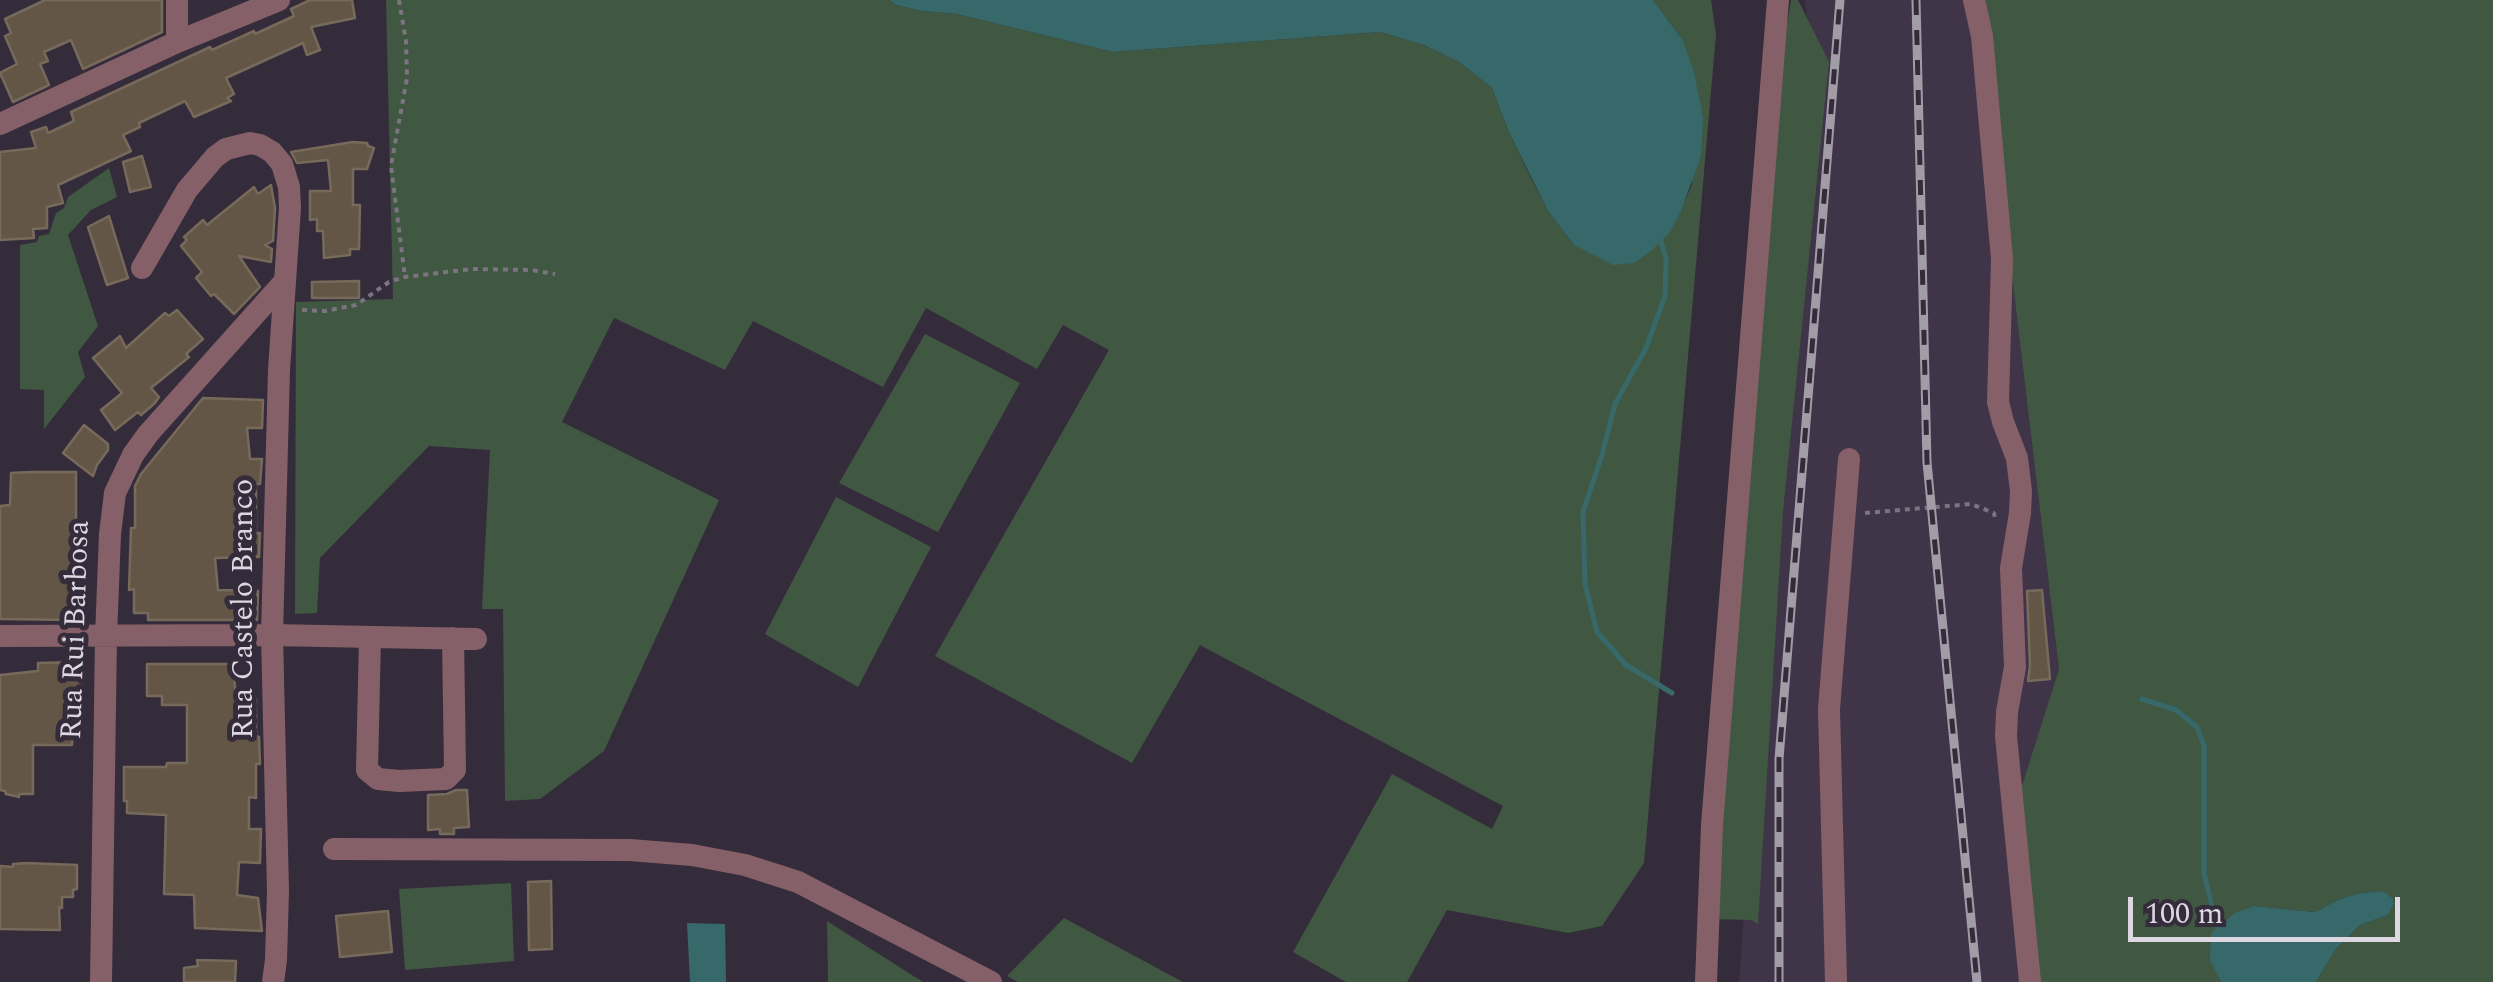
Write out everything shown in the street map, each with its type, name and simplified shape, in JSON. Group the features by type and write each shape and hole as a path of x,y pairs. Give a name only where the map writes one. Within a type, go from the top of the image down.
{"street":[{"path":"177,0 177,42"},
{"path":"0,124 177,42 279,0"},
{"path":"1706,982 1712,825 1778,0"},
{"path":"1974,0 1982,36 2001,242 1998,402 2017,458 2022,491 2011,568 2015,667 2006,730 2030,982"},
{"name":"Rua Castelo Branco","path":"142,268 178,203 199,174 226,149 241,144 260,145 282,164 289,188 289,237 282,307 272,635 278,891 273,982"},
{"name":"Rua Rui Barbosa","path":"101,982 106,637 115,493 148,434 284,282"},
{"path":"1836,982 1828,729 1849,459"},
{"path":"0,636 272,635 465,638 455,770 446,779 378,780 367,770 370,637"},
{"path":"334,850 630,850 709,858 798,882 991,982"}],"path":[{"path":"399,0 407,78 391,166 405,277"},
{"path":"282,307 325,312 342,309 405,277 472,269 555,274"},
{"path":"1845,514 1972,504 2000,519"}],"shaded area":[{"path":"386,0 889,0 896,5 957,14 1113,52 1380,32 1424,45 1459,62 1492,88 1548,211 1574,245 1671,231 1692,185 1682,39 1653,0 1711,0 1716,34 1644,863 1602,926 1568,933 1447,910 1407,982 1346,982 1293,952 1392,774 1492,829 1503,806 1200,645 1132,763 935,656 1109,350 1063,325 1037,369 926,308 883,387 753,321 725,370 614,318 562,422 719,500 604,751 540,799 505,801 503,609 482,609 490,450 429,446 320,558 317,613 295,614 296,302 393,299"},
{"path":"889,0 1653,0 1682,39 1694,72 1703,118 1701,156 1671,231 1634,263 1613,265 1574,245 1548,211 1492,88 1459,62 1424,45 1380,32 1113,52 957,14 896,5"},
{"path":"1791,0 1798,0 1829,62 1783,511 1758,924 1752,920 1708,919"},
{"path":"1805,0 1979,0 2059,669 2012,817 2028,982 1739,982 1809,34"},
{"path":"1979,0 2493,0 2493,982 2316,982 2336,949 2360,925 2388,915 2393,898 2383,891 2340,899 2315,912 2255,906 2210,959 2221,982 2028,982 2012,817 2059,669"},
{"path":"109,168 117,197 91,210 68,235 98,326 78,352 85,377 44,429 44,390 20,389 20,245 37,242 39,236 49,234 56,213 64,208 68,197"},
{"path":"925,334 1020,383 938,532 839,483"},
{"path":"836,497 931,547 858,687 765,634"},
{"path":"511,883 514,961 405,970 399,889"},
{"path":"2383,891 2393,898 2388,915 2360,925 2336,949 2316,982 2221,982 2210,960 2211,933 2235,913 2255,906 2315,912 2340,899"},
{"path":"1064,918 1183,982 1018,982 1007,976"},
{"path":"827,921 923,982 828,982"},
{"path":"687,923 725,924 726,982 690,982"}],"building":[{"path":"45,0 162,0 162,32 83,69 71,40 44,52 48,61 40,64 49,85 13,102 0,73 17,64 5,36 11,33 5,19"},
{"path":"310,0 352,0 355,18 311,27 320,50 307,55 303,43 226,78 234,94 227,98 231,101 194,117 185,101 139,123 140,127 123,135 131,151 58,185 63,203 47,207 47,228 33,229 34,238 0,240 0,152 36,148 31,132 46,127 48,133 74,121 71,112 210,47 212,50 294,16 291,9"},
{"path":"353,142 374,148 367,169 353,169 353,205 360,205 359,249 350,249 350,255 324,258 323,231 317,231 317,219 310,220 310,191 331,191 328,160 297,163 291,152"},
{"path":"142,156 151,187 130,192 123,162"},
{"path":"271,185 275,208 273,241 265,245 272,249 271,262 239,256 260,287 234,314 196,278 202,272 181,246 187,240 184,237 203,220 207,225 254,187 258,194"},
{"path":"109,216 128,278 107,285 88,227"},
{"path":"359,281 359,298 312,298 312,282"},
{"path":"177,310 203,339 186,354 189,357 151,388 159,397 155,403 115,430 101,410 122,393 93,358 120,336 126,348 165,313 169,316"},
{"path":"203,398 263,400 262,428 247,428 250,459 262,459 260,484 256,484 259,557 215,558 218,590 258,591 257,620 148,620 148,613 134,613 134,589 129,590 135,486"},
{"path":"84,425 108,444 93,476 63,453"},
{"path":"76,472 76,525 82,525 84,582 75,585 75,620 0,619 0,506 10,505 11,473"},
{"path":"2042,590 2050,679 2028,681 2027,591"},
{"path":"82,662 80,730 73,730 72,745 33,745 33,794 6,794 0,790 0,675 38,671 38,663"},
{"path":"147,664 233,664 236,698 256,699 260,764 256,764 256,798 249,797 249,829 261,829 260,863 239,862 237,895 258,898 262,931 195,928 194,895 164,894 166,815 127,813 124,767 187,763 187,705 162,705 162,696 147,696"},
{"path":"467,790 469,827 454,828 454,834 428,830 428,795"},
{"path":"77,865 77,889 73,890 73,897 62,897 62,908 59,907 60,930 0,929 0,866"},
{"path":"551,881 552,949 529,950 528,882"},
{"path":"388,911 392,952 340,957 336,916"},
{"path":"197,960 236,961 235,982 184,982 184,968 198,966"}],"waterway":[{"path":"1660,238 1666,259 1665,296 1646,348 1615,404 1583,512 1585,584 1597,632 1626,665 1672,693"},
{"path":"2142,699 2176,710 2197,727 2204,746 2204,874 2219,933"}],"railway":[{"path":"1779,982 1779,759 1840,0"},
{"path":"1916,0 1927,462 1977,982"}]}
